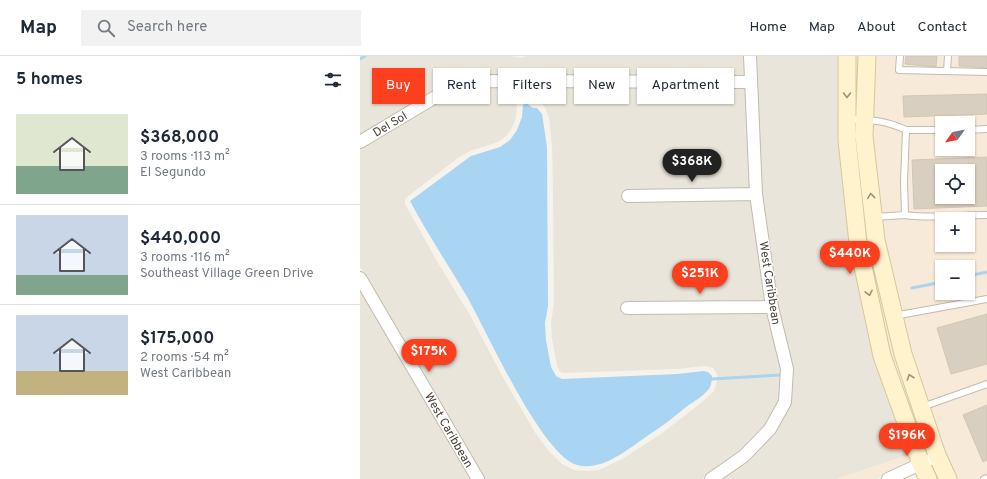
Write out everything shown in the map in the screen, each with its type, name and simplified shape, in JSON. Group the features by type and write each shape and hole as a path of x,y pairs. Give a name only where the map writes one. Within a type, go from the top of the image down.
{"street":[{"name":"West Caribbean","path":"711,479 744,456 770,429 785,402 787,369 772,307 756,194 750,56"},
{"path":"847,56 847,140 858,243 880,349 921,464 928,479"},
{"path":"867,56 864,136 876,240 903,354 937,455 948,479"},
{"name":"Del Sol","path":"360,142 447,90 463,83 474,81 750,82"},
{"path":"628,196 756,194"},
{"name":"West Caribbean","path":"360,278 478,479"},
{"path":"627,308 772,307"},
{"path":"888,479 937,455"}],"lane":[{"path":"900,56 899,70 987,72"},
{"path":"947,71 948,56"},
{"path":"847,119 892,123 906,130 935,130"},
{"path":"905,215 904,182 906,130"},
{"path":"975,130 987,130"},
{"path":"874,217 905,215 923,218 955,215 987,215"},
{"path":"894,316 987,299"},
{"path":"921,407 987,384"}],"shaded area":[{"path":"360,56 511,56 520,58 527,56 744,56 744,76 734,76 734,68 637,68 637,76 629,76 629,68 574,68 574,75 566,75 566,68 498,68 498,75 490,75 490,68 433,68 433,97 425,101 425,68 372,68 372,104 419,104 360,136"},
{"path":"755,56 841,56 911,454 837,479 721,479 774,432 792,367 777,301 762,193"},
{"path":"853,56 861,56 859,137 930,453 924,456 891,364 864,241 853,139"},
{"path":"873,56 987,56 987,479 955,479 942,453 908,352 882,239 870,135"},
{"path":"490,86 498,86 498,104 517,104 516,117 512,128 506,136 498,142 470,151 458,158 407,197 405,199 405,204 438,263 470,315 501,374 536,434 548,450 562,464 574,470 599,470 622,459 661,434 702,402 714,391 717,381 717,374 713,368 705,366 677,369 560,372 557,365 552,339 551,322 554,305 552,146 549,117 544,106 541,104 566,104 566,86 574,86 574,104 629,104 629,87 637,87 637,104 734,104 734,87 745,87 750,188 623,191 622,202 751,199 765,301 622,303 621,314 767,312 781,370 779,401 765,426 740,452 702,479 485,479 360,267 360,148 434,104 490,104"},
{"path":"360,290 471,479 360,479"},
{"path":"911,454 914,461 876,479 837,479"}],"water":[{"path":"527,104 533,108 537,108 542,114 547,147 548,306 545,323 546,340 551,367 556,376 562,379 677,374 704,371 708,372 712,376 712,382 706,393 625,452 606,462 596,465 577,465 563,456 547,439 531,416 500,361 466,295 410,201 471,156 500,147 510,140 517,130 522,117 523,105"}],"building":[{"path":"906,56 937,56 936,67 905,64"},
{"path":"959,56 987,56 987,68 959,66"},
{"path":"987,94 987,114 904,117 903,96"},
{"path":"987,157 987,206 914,209 912,160"},
{"path":"987,314 987,364 951,374 937,328"},
{"path":"987,405 987,460 983,462 963,415"}],"waterway":[{"path":"360,59 365,56"},
{"path":"975,275 987,272"},
{"path":"912,288 935,283"},
{"path":"712,379 780,375"}]}
